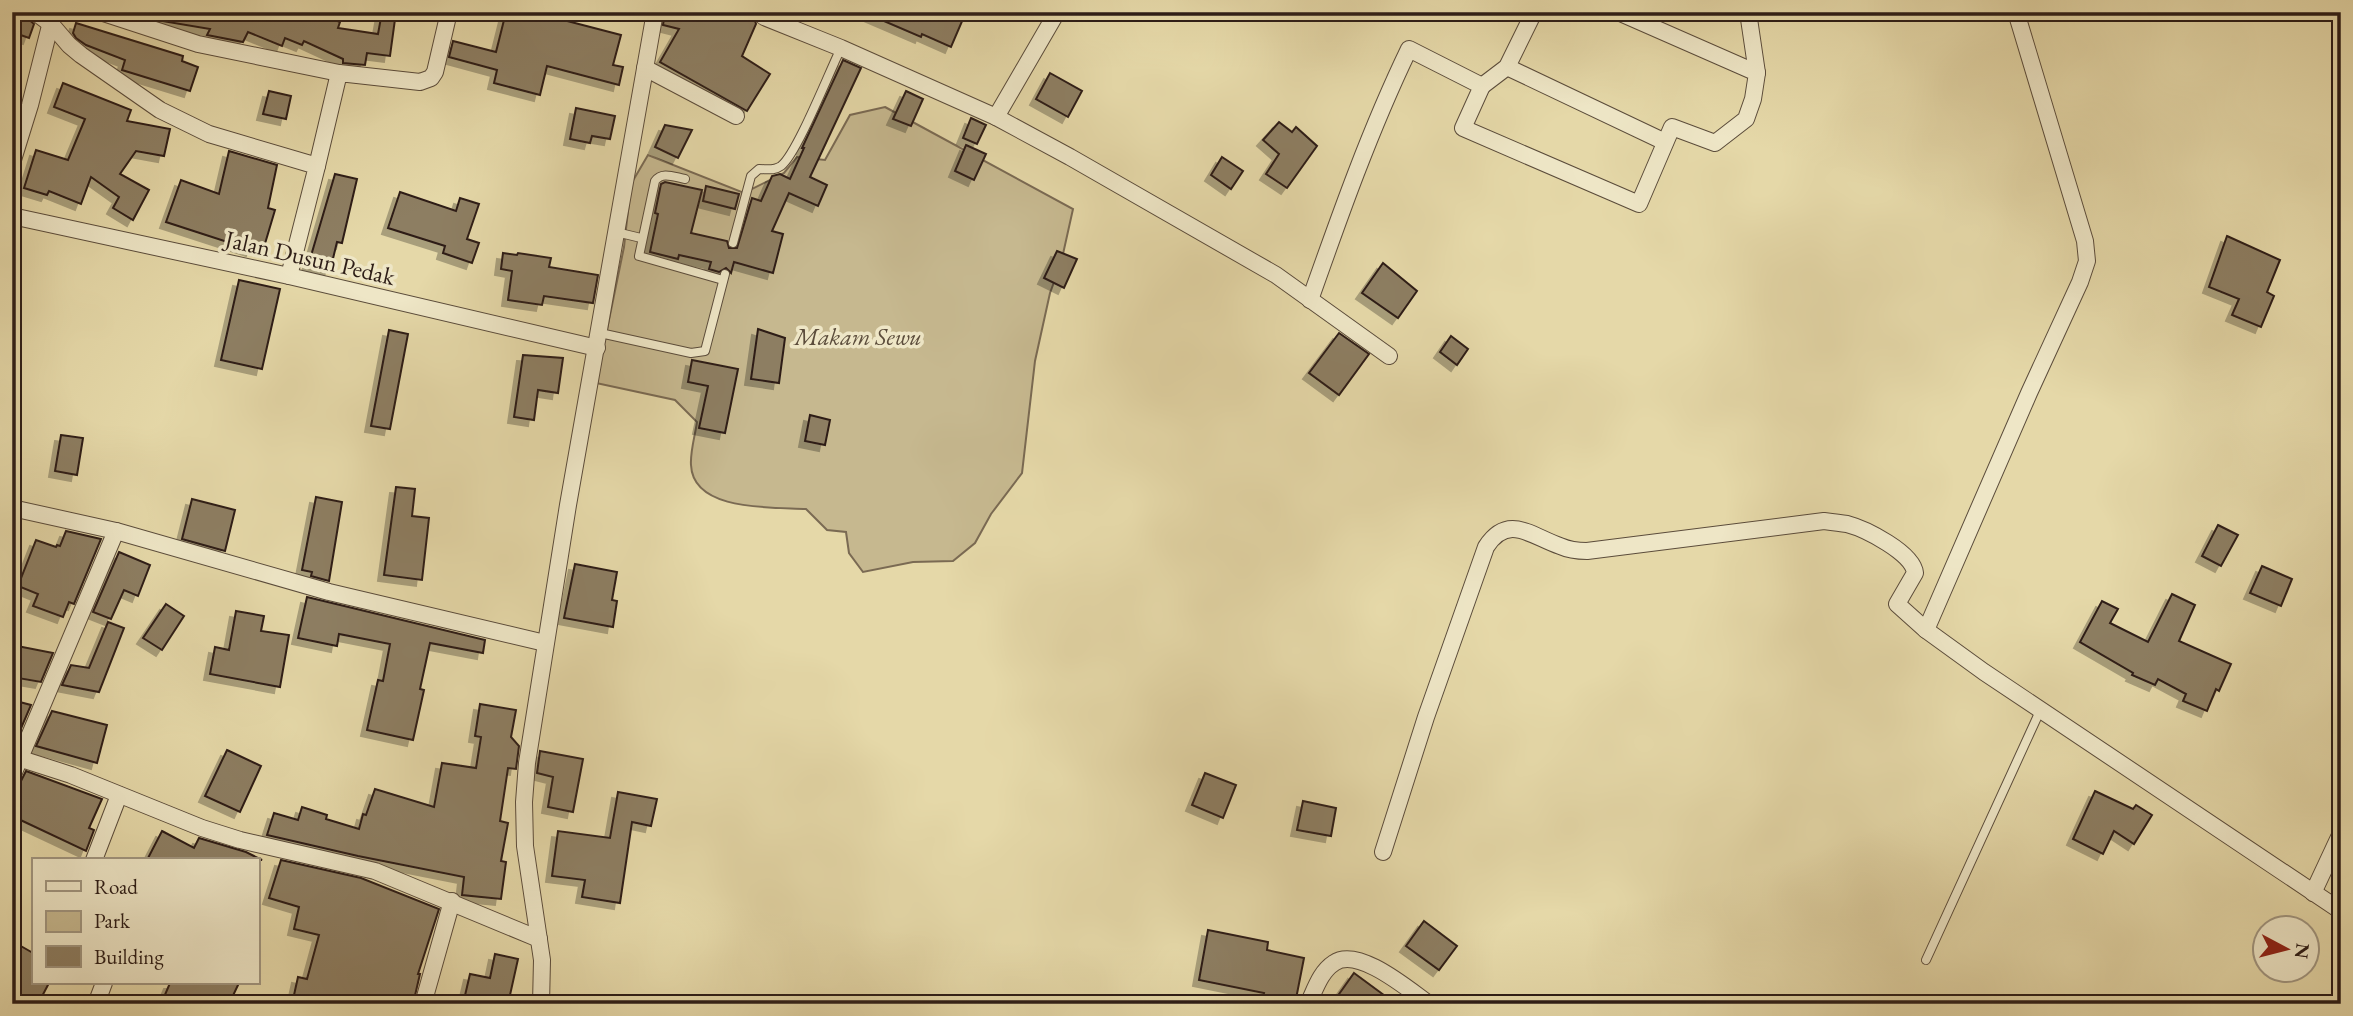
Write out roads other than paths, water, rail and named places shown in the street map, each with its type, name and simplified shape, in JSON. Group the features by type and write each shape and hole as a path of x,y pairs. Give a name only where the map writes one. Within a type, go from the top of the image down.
{"street":[{"path":"35,12 52,18 69,45 81,55 169,115 209,134 317,166"},
{"path":"100,12 198,44 339,73 420,82 431,78 435,72 449,12"},
{"path":"541,1004 539,939 525,846 527,763 568,505 655,12"},
{"path":"996,117 1057,12"},
{"path":"1534,12 1507,66 1482,86 1463,128 1639,204 1672,127 1714,143 1746,119 1753,100 1757,73 1748,12"},
{"path":"1618,12 1757,73"},
{"path":"1926,630 2087,261 2085,241 2016,12"},
{"path":"762,14 996,117 1145,198 1276,275 1389,356"},
{"path":"12,163 52,18"},
{"path":"1310,300 1349,189 1390,87 1409,49 1482,86"},
{"path":"1507,66 1665,142"},
{"path":"645,68 736,116"},
{"path":"289,276 339,73"},
{"name":"Jalan Dusun Pedak","path":"12,216 598,340"},
{"path":"12,508 116,531 329,593 545,643"},
{"path":"1383,852 1426,717 1486,547 1492,537 1501,530 1524,530 1559,546 1587,551 1825,521 1848,524 1870,533 1911,561 1915,573 1898,604 1926,630 1983,673 2341,911"},
{"path":"12,777 16,757 116,531"},
{"path":"16,757 240,840 375,870 539,939"},
{"path":"95,858 119,795"},
{"path":"2313,893 2341,834"},
{"path":"423,1004 452,901"},
{"path":"1308,1004 1324,972 1336,961 1354,959 1375,967 1429,1004"},
{"path":"96,1004 104,984"}],"lane":[{"path":"733,243 751,176 760,169 772,170 783,164 800,136 841,48"},
{"path":"598,340 691,353 705,351 724,277 642,258 638,251 655,181 664,175 685,179"},
{"path":"616,232 642,238"},
{"path":"1926,960 2040,710"}],"park label":[{"name":"Makam Sewu","path":"858,337"}]}
